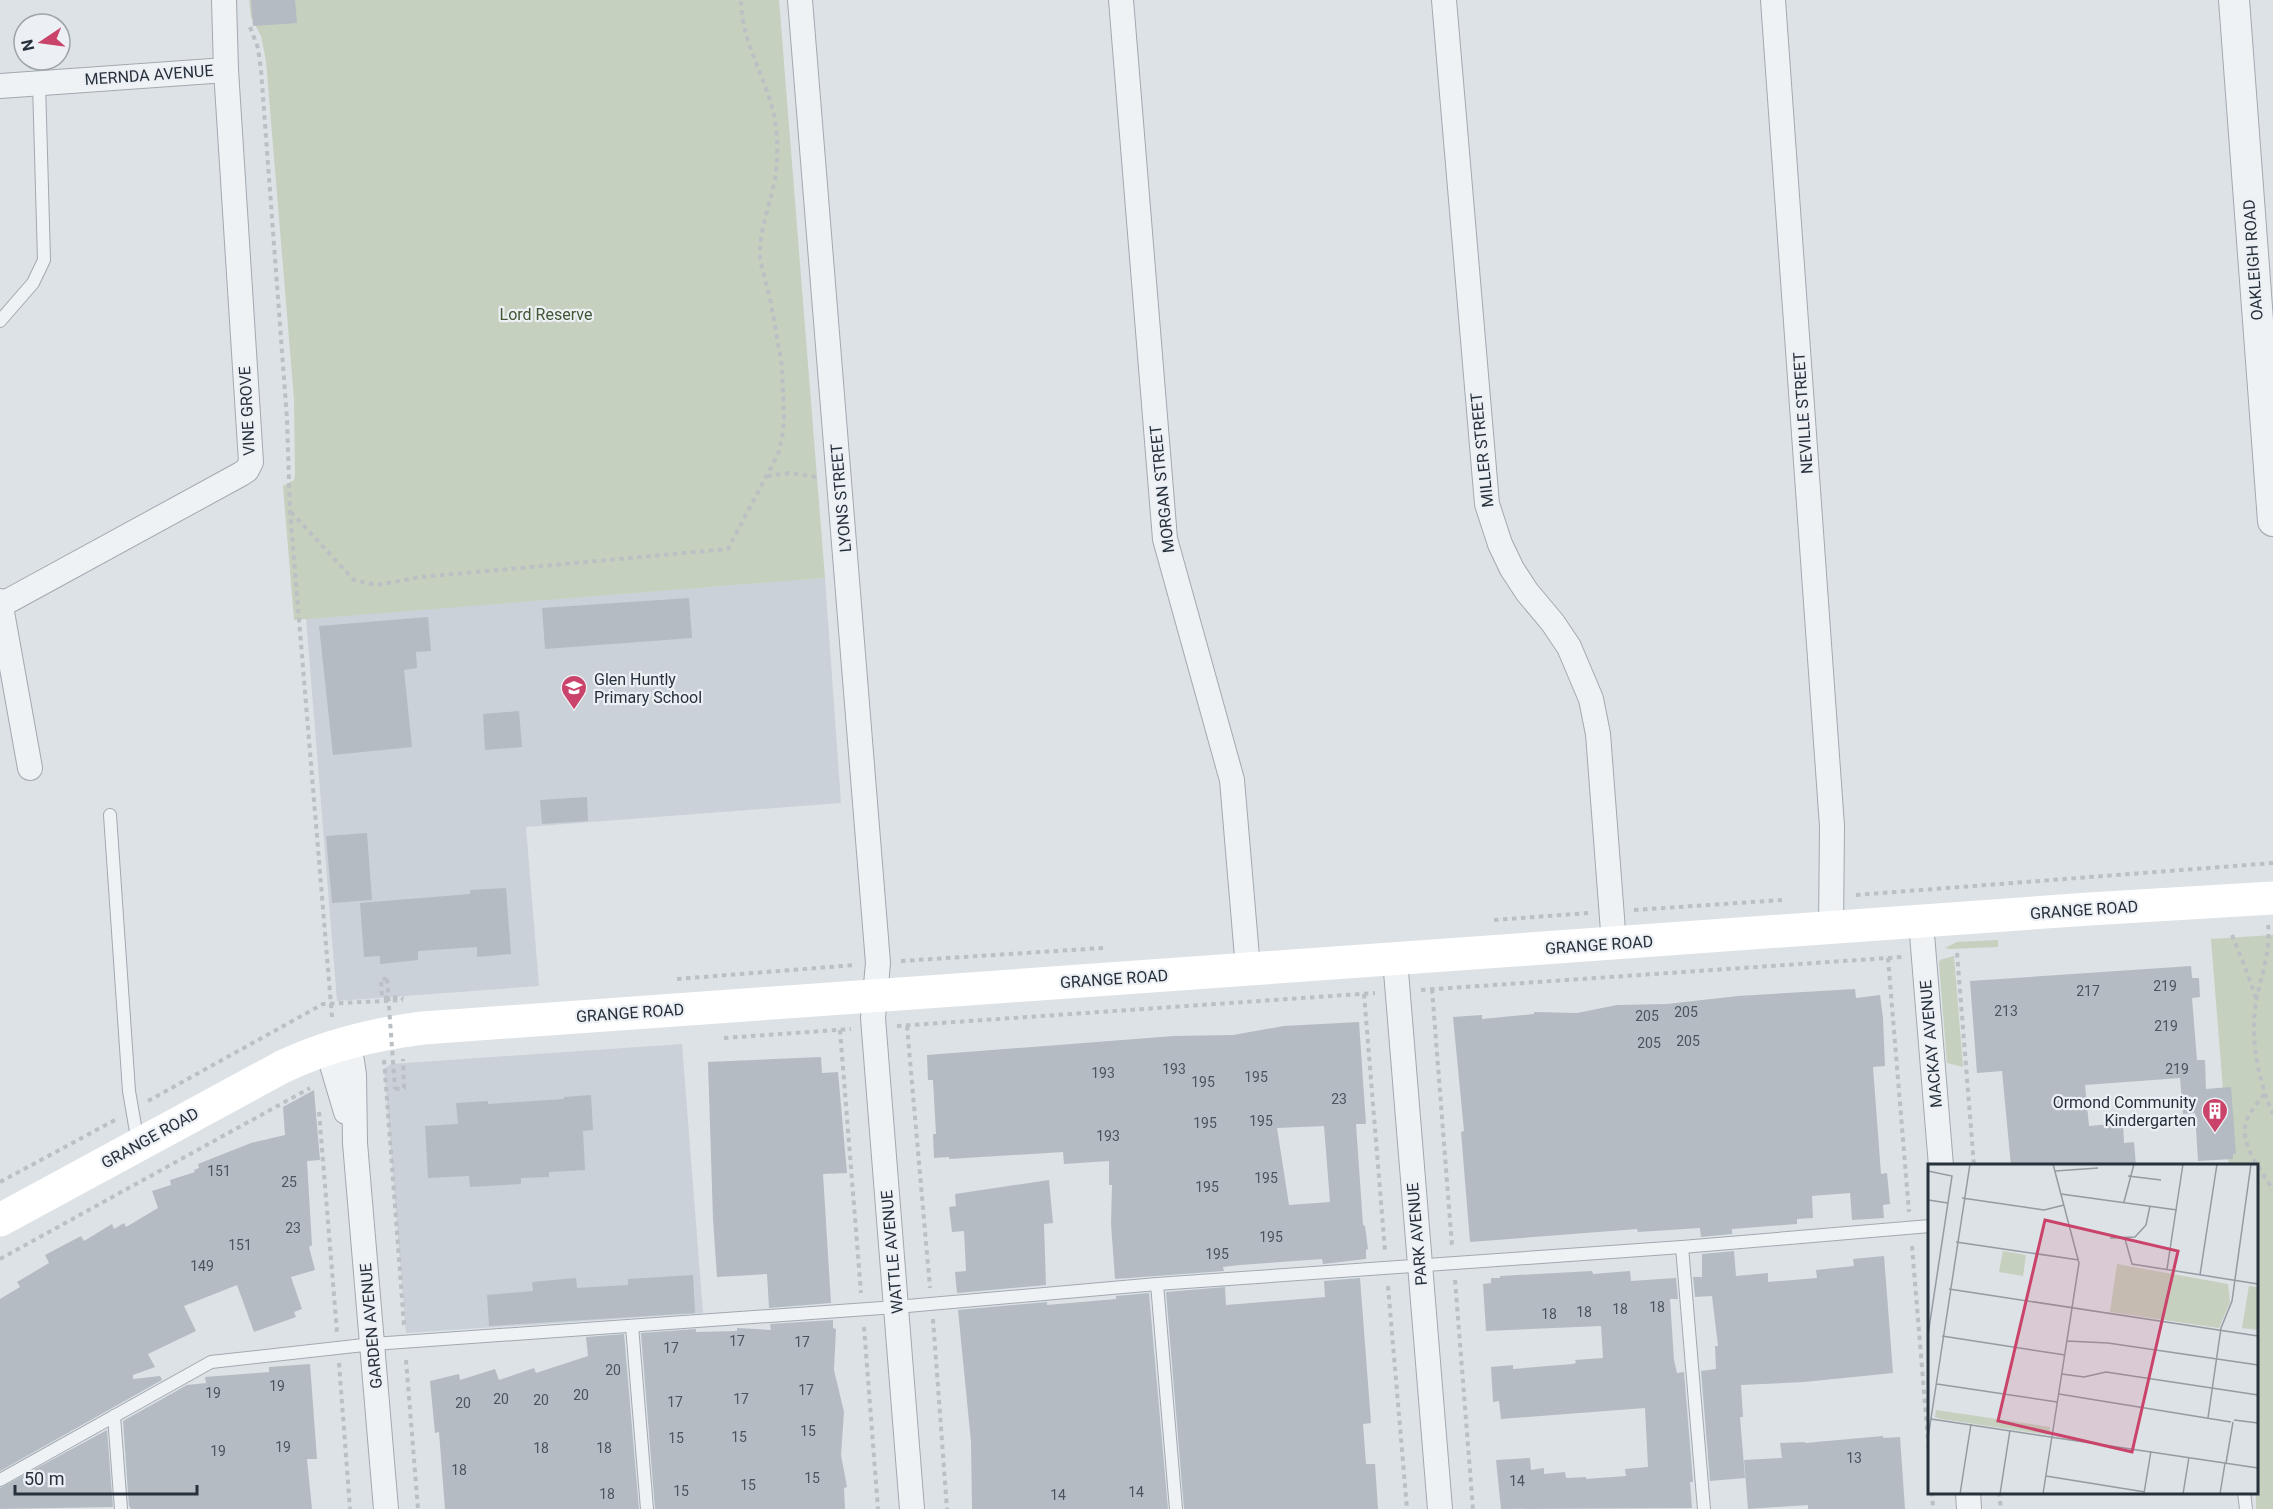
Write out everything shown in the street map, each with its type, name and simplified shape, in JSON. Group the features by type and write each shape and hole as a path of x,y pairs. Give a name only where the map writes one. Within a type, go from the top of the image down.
{"main road":[{"name":"GRANGE ROAD","path":"0,1220 248,1084 312,1052 380,1033 423,1028 1248,969 2273,898"}],"street":[{"path":"224,0 226,70"},
{"name":"LYONS STREET","path":"800,0 878,963 875,996"},
{"name":"MORGAN STREET","path":"1121,0 1165,539 1232,780 1248,969"},
{"name":"MILLER STREET","path":"1444,0 1486,504 1500,544 1512,569 1569,647 1591,699 1598,734 1614,944"},
{"name":"NEVILLE STREET","path":"1773,0 1840,928"},
{"name":"OAKLEIGH ROAD","path":"2234,0 2273,521"},
{"name":"MERNDA AVENUE","path":"0,86 226,70"},
{"name":"VINE GROVE","path":"0,603 247,470 250,462 226,70"},
{"path":"0,603 30,768"},
{"name":"MACKAY AVENUE","path":"1921,922 1941,1164"},
{"name":"PARK AVENUE","path":"1395,959 1440,1509"},
{"name":"WATTLE AVENUE","path":"875,996 873,1028 912,1509"},
{"name":"GARDEN AVENUE","path":"337,1044 345,1077 355,1143 386,1509"},
{"path":"1968,1494 1969,1509"}],"lane":[{"path":"0,321 33,283 44,260 39,83"},
{"path":"110,815 129,1091 138,1144"},
{"path":"0,1480 211,1362 372,1344 896,1307 1157,1284 1682,1248 1928,1226"},
{"path":"1682,1248 1704,1509"},
{"path":"1157,1284 1176,1509"},
{"path":"632,1326 647,1509"},
{"path":"114,1416 121,1509"},
{"path":"2244,1494 2246,1509"}],"path":[{"path":"290,511 354,580 377,585 421,577 728,549 778,454 784,419 779,347 759,249 760,235 777,168 777,130 768,91 748,40 741,0"},
{"path":"247,19 258,48 261,70 286,408 290,511 337,1044"},
{"path":"766,476 802,474 821,478"},
{"path":"2232,935 2246,967 2256,999"},
{"path":"2270,935 2256,999 2254,1020 2259,1075 2273,1114"},
{"path":"1957,953 1974,1164"},
{"path":"719,1038 1923,956"},
{"path":"403,1058 404,1088 395,1089 387,979 381,979 382,998 401,997 404,1000"},
{"path":"907,1026 948,1509"},
{"path":"840,1030 878,1509"},
{"path":"0,1259 319,1083 370,1072 369,1063 414,1058"},
{"path":"384,1060 418,1509"},
{"path":"2257,1164 2246,1142 2246,1120 2264,1094"},
{"path":"319,1107 350,1509"},
{"path":"2258,1165 2273,1190"},
{"path":"1932,1494 1933,1509"},
{"path":"1999,1494 2001,1509"}],"shaded area":[{"name":"Glen Huntly Primary School","path":"825,578 841,803 526,827 539,986 337,1001 306,618"},
{"path":"682,1044 703,1313 406,1333 384,1069 391,1064"}],"green space":[{"name":"Lord Reserve","path":"249,0 779,0 825,578 294,620 283,486 294,480 295,475 294,399 266,61 261,36 251,17"},
{"path":"2273,935 2273,1509 2256,1509 2256,1494 2258,1494 2258,1164 2229,1164 2211,939"},
{"path":"1998,940 1998,947 1945,948 1957,942"},
{"path":"1954,956 1963,1067 1947,1063 1939,963 1940,960"}],"building":[{"path":"251,0 295,0 297,23 253,26"},
{"path":"689,598 692,638 545,649 542,608"},
{"path":"428,617 431,651 416,652 417,668 404,670 412,747 333,755 319,626"},
{"path":"519,711 522,747 485,750 483,714"},
{"path":"587,797 588,821 542,824 540,800"},
{"path":"367,833 372,900 332,903 326,836"},
{"path":"506,888 511,954 477,957 477,947 418,951 418,960 380,964 380,956 364,957 360,903 470,894 470,890"},
{"path":"2191,966 2192,978 2199,978 2200,997 2192,998 2197,1060 2205,1060 2206,1089 2231,1087 2236,1154 2233,1154 2233,1159 2198,1161 2195,1113 2183,1114 2180,1078 2085,1085 2089,1126 2123,1123 2124,1143 2134,1142 2136,1164 2011,1164 2002,1071 1977,1073 1970,981"},
{"path":"1855,989 1856,998 1880,995 1883,1018 1885,1066 1873,1067 1881,1174 1887,1173 1890,1204 1883,1205 1884,1218 1852,1220 1850,1193 1812,1196 1813,1218 1797,1219 1797,1224 1732,1229 1732,1234 1701,1237 1700,1228 1638,1232 1637,1229 1470,1242 1461,1132 1464,1131 1453,1017 1482,1015 1482,1019 1534,1014 1534,1012 1577,1013 1617,1005 1667,1004 1738,996"},
{"path":"1359,1022 1366,1124 1356,1124 1363,1225 1368,1249 1366,1259 1323,1264 1322,1259 1240,1265 1223,1267 1224,1271 1115,1279 1109,1161 1064,1164 1063,1152 934,1158 933,1134 936,1134 933,1080 928,1080 927,1055 1174,1036 1233,1035 1284,1026","holes":["1324,1126 1330,1202 1289,1205 1277,1128"]},
{"path":"821,1057 822,1073 838,1072 847,1173 823,1174 831,1303 769,1308 767,1274 717,1277 708,1062"},
{"path":"314,1090 320,1160 307,1161 312,1245 309,1247 315,1270 291,1277 302,1309 294,1312 296,1317 254,1332 237,1285 184,1306 196,1331 148,1354 155,1367 133,1375 133,1379 160,1376 162,1380 0,1471 0,1299 20,1287 17,1282 49,1263 45,1255 81,1236 84,1241 112,1224 114,1229 124,1223 126,1227 158,1208 152,1191 171,1185 170,1180 195,1172 194,1170 199,1168 198,1164 251,1143 285,1135 283,1107"},
{"path":"591,1095 593,1130 583,1131 585,1170 549,1172 549,1177 521,1178 521,1184 470,1187 469,1176 428,1178 425,1126 458,1124 456,1103 488,1101 488,1104"},
{"path":"1049,1180 1053,1223 1044,1224 1046,1285 957,1293 955,1272 966,1271 964,1231 952,1232 949,1207 956,1206 955,1194"},
{"path":"1734,1251 1736,1276 1768,1273 1768,1282 1817,1278 1816,1270 1854,1266 1853,1259 1884,1256 1893,1373 1804,1382 1741,1385 1743,1417 1740,1417 1745,1478 1710,1481 1701,1371 1716,1369 1715,1346 1718,1346 1712,1296 1695,1297 1693,1277 1702,1277 1702,1254"},
{"path":"1592,1271 1593,1274 1630,1271 1631,1281 1676,1278 1678,1299 1670,1299 1674,1360 1677,1373 1684,1372 1693,1482 1690,1482 1692,1508 1501,1509 1496,1460 1530,1458 1531,1470 1544,1468 1544,1474 1565,1472 1566,1478 1586,1477 1586,1479 1626,1476 1625,1469 1648,1467 1645,1408 1501,1419 1499,1401 1493,1402 1491,1367 1513,1365 1513,1369 1572,1364 1576,1363 1575,1360 1603,1358 1601,1326 1486,1331 1483,1284 1491,1283 1491,1278 1500,1278 1500,1276"},
{"path":"693,1275 695,1313 489,1326 487,1295 533,1291 532,1282 576,1278 577,1288 628,1285 628,1279"},
{"path":"1360,1278 1371,1423 1363,1424 1366,1464 1375,1464 1378,1509 1184,1509 1166,1292 1225,1287 1226,1305 1325,1297 1324,1281"},
{"path":"1149,1293 1168,1509 972,1509 971,1442 958,1310 1116,1299 1116,1296"},
{"path":"833,1320 833,1328 836,1329 834,1370 844,1412 841,1455 847,1487 844,1488 845,1509 655,1509 641,1333 696,1329 696,1332 737,1331 737,1328 771,1330 770,1324"},
{"path":"624,1334 639,1509 445,1509 439,1432 435,1433 430,1381 459,1374 460,1380 495,1369 499,1380 534,1368 536,1373 588,1356 586,1337"},
{"path":"310,1364 317,1459 307,1459 312,1509 131,1509 123,1421 187,1385 206,1383 205,1377 269,1372 269,1367"},
{"path":"107,1430 113,1507 0,1509 0,1488"},
{"path":"1883,1436 1883,1438 1900,1437 1905,1509 1808,1509 1808,1505 1748,1509 1744,1460 1782,1458 1780,1443"}],"place":[{"name":"Glen Huntly Primary School","path":"574,711"},
{"name":"Ormond Community Kindergarten","path":"2215,1134"}]}
